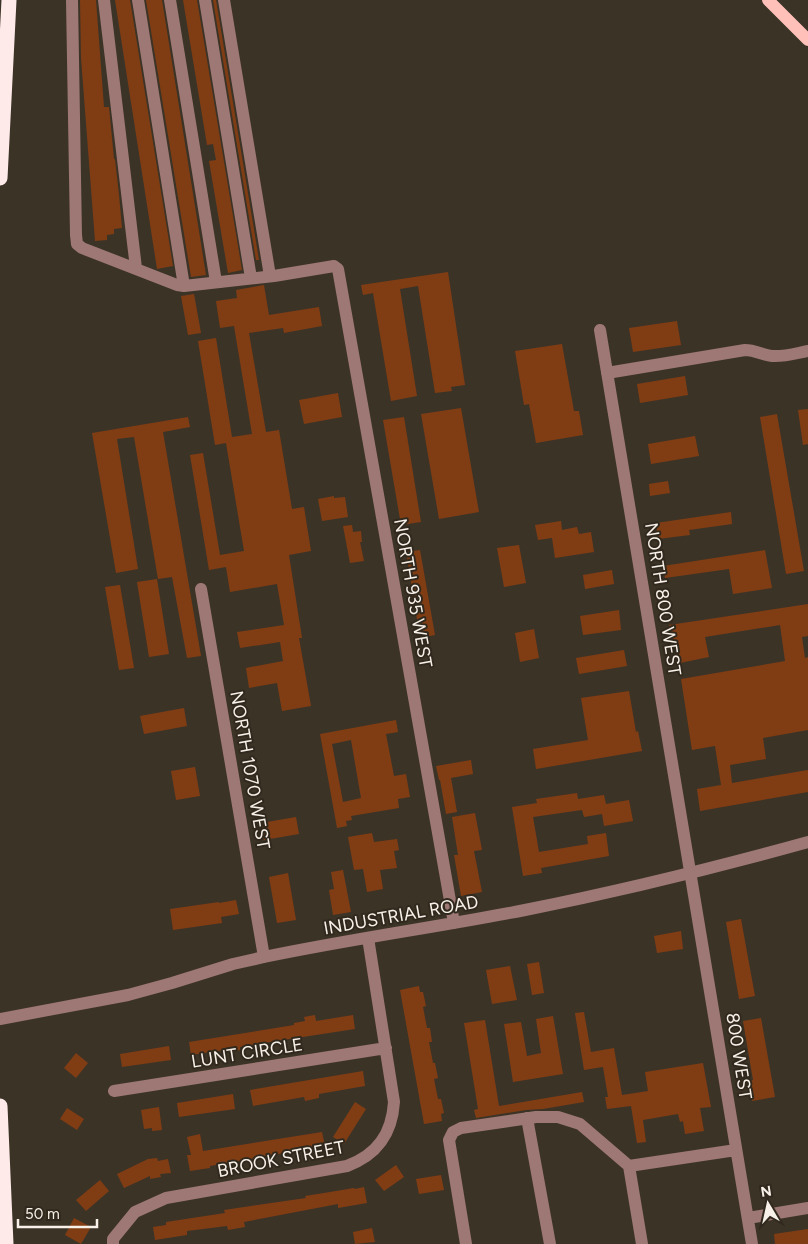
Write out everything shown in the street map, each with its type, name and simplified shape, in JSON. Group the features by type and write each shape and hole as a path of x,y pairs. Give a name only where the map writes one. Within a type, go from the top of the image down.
{"highway":[{"path":"0,178 9,0"},
{"path":"0,1106 6,1244"}],"main road":[{"path":"768,0 808,40"}],"street":[{"path":"72,0 76,235 78,244 82,248 176,285 184,286 270,276 224,0"},
{"path":"104,0 136,268"},
{"path":"138,0 184,286"},
{"path":"170,0 216,282"},
{"path":"204,0 251,278"},
{"name":"NORTH 935 WEST","path":"270,276 334,266 338,269 454,923"},
{"name":"NORTH 800 WEST","path":"600,330 691,874"},
{"path":"607,372 745,350 778,356 808,351"},
{"name":"NORTH 1070 WEST","path":"201,589 264,957"},
{"name":"INDUSTRIAL ROAD","path":"0,1019 128,995 264,957 574,900 691,874 808,842"},
{"name":"800 WEST","path":"691,874 752,1244"},
{"name":"BROOK STREET","path":"113,1244 113,1238 135,1212 166,1198 337,1169 357,1163 379,1146 388,1131 393,1112 393,1093 368,938"},
{"name":"LUNT CIRCLE","path":"114,1091 386,1048"},
{"path":"466,1244 449,1140 453,1132 461,1128 527,1118 558,1117 580,1124 629,1166 642,1244"},
{"path":"527,1118 550,1244"},
{"path":"629,1166 736,1150"},
{"path":"748,1218 808,1208"}],"building":[{"path":"80,0 96,0 104,107 109,107 115,159 122,228 114,229 114,234 107,235 107,240 95,241 81,58"},
{"path":"115,0 130,0 173,266 157,269"},
{"path":"146,0 162,0 206,275 191,277"},
{"path":"183,0 197,0 242,270 228,273 209,161 216,160 213,144 207,145"},
{"path":"213,0 216,0 259,260 256,260"},
{"path":"448,272 465,385 451,387 452,391 435,393 418,286 400,289 417,396 391,401 373,293 363,295 361,285"},
{"path":"264,285 269,315 319,307 322,326 284,333 283,328 249,333 266,432 279,430 292,509 304,507 311,551 289,555 302,638 299,638 311,706 282,711 277,683 249,688 246,668 283,661 280,642 240,648 237,632 284,625 277,584 230,592 226,567 209,570 190,455 203,453 220,555 244,551 226,443 215,445 198,341 216,338 232,437 252,434 234,326 220,328 216,301 237,298 236,290"},
{"path":"194,294 201,333 188,335 181,296"},
{"path":"677,321 681,345 633,352 629,328"},
{"path":"562,344 574,411 579,411 583,435 536,443 529,404 524,405 515,351"},
{"path":"685,376 688,395 640,403 637,384"},
{"path":"338,393 342,417 304,424 299,400"},
{"path":"461,408 479,512 439,519 421,414"},
{"path":"808,409 808,444 803,445 798,410"},
{"path":"777,414 804,571 786,574 760,417"},
{"path":"188,417 190,427 163,432 201,656 187,658 172,577 158,579 134,437 117,439 138,569 116,573 92,433"},
{"path":"404,417 421,522 401,525 383,420"},
{"path":"695,436 699,456 651,464 648,444"},
{"path":"668,481 670,493 650,496 649,484"},
{"path":"334,496 334,498 345,497 348,517 322,521 318,499"},
{"path":"731,512 732,524 689,530 690,535 658,539 656,523"},
{"path":"561,521 562,530 577,527 579,534 591,532 594,552 555,558 552,538 538,540 535,525"},
{"path":"352,525 353,532 361,531 362,542 360,542 364,561 350,563 343,526"},
{"path":"519,545 526,583 504,587 497,548"},
{"path":"420,550 435,635 420,638 406,552"},
{"path":"765,550 772,588 733,594 729,569 665,578 663,566"},
{"path":"612,570 614,584 585,589 583,575"},
{"path":"157,579 169,654 149,657 137,582"},
{"path":"120,585 134,668 119,670 105,587"},
{"path":"808,604 808,636 802,637 805,658 808,657 808,730 763,738 766,759 730,765 732,783 808,770 808,792 700,811 697,789 721,785 715,746 692,750 681,679 785,661 780,625 705,637 709,657 680,663 676,641 672,642 669,625"},
{"path":"619,610 621,630 583,635 580,616"},
{"path":"534,629 539,658 520,662 515,633"},
{"path":"624,650 627,666 579,674 576,658"},
{"path":"629,691 636,732 638,731 642,751 536,769 533,749 588,740 581,698"},
{"path":"184,708 187,726 144,734 140,716"},
{"path":"396,720 398,732 386,734 394,776 406,774 410,797 398,799 399,808 351,816 352,820 346,821 347,826 337,828 320,734","holes":["351,740 361,798 343,802 332,744"]},
{"path":"471,760 473,774 451,778 457,812 446,814 436,766"},
{"path":"195,767 200,796 176,800 171,771"},
{"path":"577,793 578,799 604,795 606,804 629,800 633,821 604,826 602,814 584,817 582,810 533,817 539,852 588,844 587,836 606,833 609,856 541,868 542,873 523,876 512,807 537,803 536,799"},
{"path":"475,813 482,850 474,851 482,892 461,896 454,855 458,855 452,817"},
{"path":"296,817 299,834 264,840 261,823"},
{"path":"372,833 374,842 397,839 399,850 394,851 397,868 380,870 383,889 367,892 363,869 354,870 348,837"},
{"path":"343,870 351,912 333,915 329,890 334,889 331,872"},
{"path":"288,873 296,920 277,923 269,877"},
{"path":"236,900 239,914 221,917 222,923 173,930 170,909"},
{"path":"741,919 755,996 739,999 726,922"},
{"path":"681,931 683,949 657,953 654,936"},
{"path":"539,962 544,993 532,995 527,964"},
{"path":"510,966 517,1000 492,1004 486,970"},
{"path":"419,986 420,992 423,992 426,1006 423,1007 427,1028 430,1028 432,1042 429,1042 438,1078 434,1079 438,1099 441,1099 444,1113 441,1114 442,1121 424,1124 400,990"},
{"path":"584,1012 591,1052 614,1048 622,1095 648,1091 645,1072 703,1063 711,1107 700,1108 704,1131 685,1134 683,1121 680,1122 678,1114 643,1120 646,1142 637,1143 631,1106 607,1109 605,1097 608,1097 603,1067 584,1070 575,1013"},
{"path":"315,1015 316,1021 353,1015 355,1029 240,1047 240,1050 230,1052 230,1049 191,1055 189,1042 294,1025 294,1023 305,1021 304,1017"},
{"path":"553,1016 563,1074 513,1082 504,1024 521,1022 527,1056 541,1053 536,1019"},
{"path":"761,1018 775,1097 752,1101 748,1081 753,1080 743,1021"},
{"path":"485,1020 499,1106 582,1092 584,1102 476,1118 474,1110 478,1109 464,1023"},
{"path":"169,1046 171,1060 122,1067 120,1054"},
{"path":"76,1053 88,1063 76,1078 64,1068"},
{"path":"363,1071 365,1086 319,1094 319,1098 305,1101 304,1097 253,1106 250,1090"},
{"path":"233,1094 235,1109 179,1117 177,1103"},
{"path":"355,1102 366,1109 344,1144 333,1137"},
{"path":"159,1107 162,1130 152,1131 152,1128 144,1129 141,1110"},
{"path":"67,1108 84,1119 77,1130 60,1119"},
{"path":"322,1132 325,1146 190,1171 187,1155 191,1155 187,1137 200,1134 203,1151"},
{"path":"157,1158 158,1161 168,1159 171,1173 160,1174 161,1177 150,1179 150,1176 124,1188 117,1174 148,1159"},
{"path":"396,1165 404,1177 384,1191 375,1180"},
{"path":"441,1175 444,1190 419,1194 416,1179"},
{"path":"100,1180 109,1191 86,1211 76,1200"},
{"path":"364,1187 367,1203 338,1208 338,1204 244,1222 245,1227 228,1230 227,1226 187,1231 187,1235 155,1240 153,1227 166,1225 166,1222 225,1213 224,1210"},
{"path":"74,1218 91,1227 81,1244 65,1235"},
{"path":"372,1228 375,1242 355,1244 353,1232"},
{"path":"808,1229 808,1244 775,1244 774,1234"}]}
